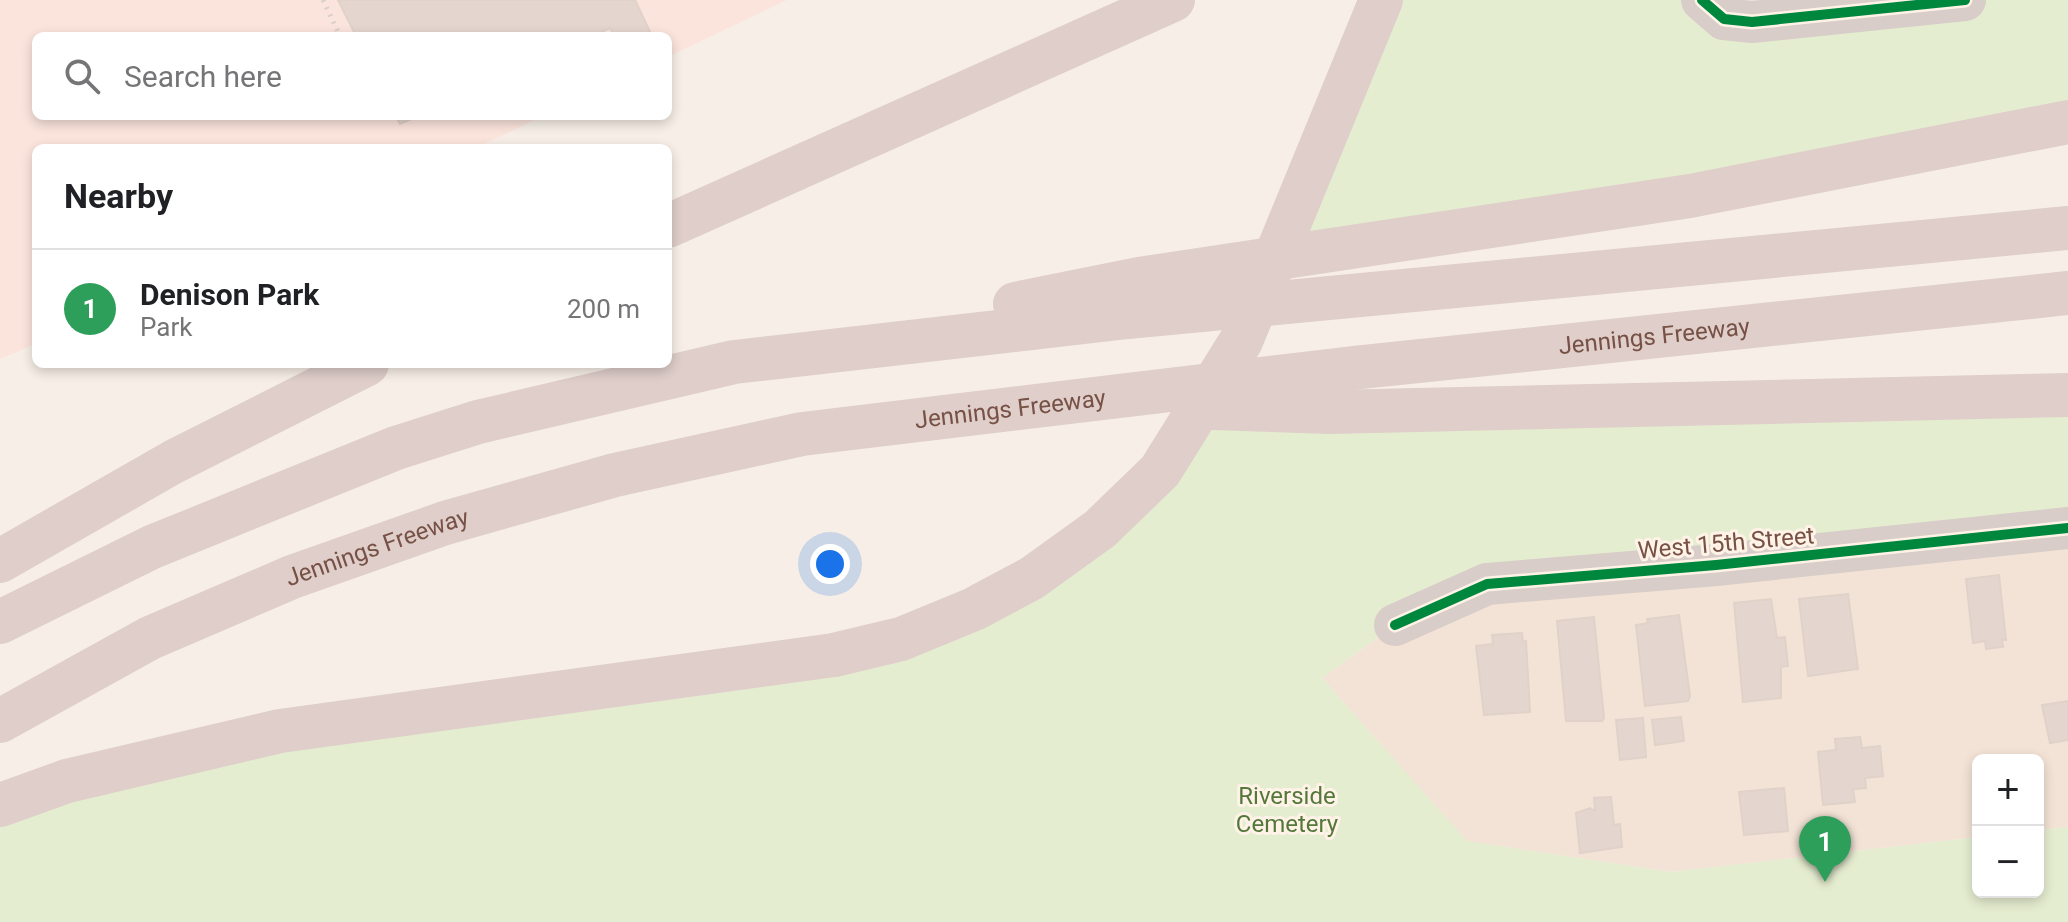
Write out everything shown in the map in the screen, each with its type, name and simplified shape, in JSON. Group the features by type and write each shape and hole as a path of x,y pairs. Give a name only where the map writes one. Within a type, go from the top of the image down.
{"highway":[{"path":"672,224 1173,0"},
{"path":"0,805 67,781 280,731 834,655 901,639 974,609 1032,578 1100,529 1160,471 1241,341 1381,0"},
{"path":"0,622 152,547 396,448 478,422 734,362 1139,279 1690,196 2068,122"},
{"path":"734,362 1119,318 2068,228"},
{"name":"Jennings Freeway","path":"0,721 150,638 292,577 445,523 615,475 802,434 1362,367 2068,293"},
{"path":"0,561 173,462 359,368"},
{"path":"1070,404 1330,412 2068,395"}],"street":[{"path":"1702,0 1724,19 1752,22 1965,0"},
{"name":"West 15th Street","path":"1395,625 1487,584 1716,565 2068,528"}],"path":[{"path":"323,0 338,32"}],"shaded area":[{"path":"0,0 787,0 672,55 672,32 32,32 32,120 535,120 484,144 32,144 32,346 0,359"},
{"path":"2068,528 2068,827 2044,829 2044,754 1972,754 1972,838 1671,872 1466,841 1322,678 1395,625 1487,584"}],"green space":[{"path":"1381,0 1702,0 1724,19 1965,0 2068,0 2068,107 1277,257"},
{"name":"Riverside Cemetery","path":"2068,395 2068,528 1487,584 1395,625 1322,678 1467,841 1671,872 1972,838 1972,898 2044,898 2044,829 2068,827 2068,922 0,922 0,805 974,609 1221,408"}],"building":[{"path":"338,0 635,0 650,32 612,32 610,28 602,32 354,32"},
{"path":"1999,575 2006,640 2002,640 2003,647 1986,649 1985,641 1973,643 1966,579"},
{"path":"1848,594 1858,669 1808,676 1799,599"},
{"path":"1771,599 1777,638 1785,637 1788,666 1781,667 1781,698 1743,702 1734,603"},
{"path":"1679,615 1690,696 1688,701 1645,706 1636,625 1648,623 1647,619"},
{"path":"1594,617 1604,718 1602,721 1566,721 1557,621"},
{"path":"1522,633 1523,642 1526,641 1530,712 1484,715 1476,646 1493,644 1492,635"},
{"path":"2068,701 2068,740 2050,743 2042,705"},
{"path":"1681,717 1684,741 1655,745 1652,720"},
{"path":"1643,718 1646,757 1620,760 1616,720"},
{"path":"1860,737 1862,748 1880,746 1883,776 1865,778 1866,788 1853,789 1855,802 1823,805 1818,752 1836,750 1835,739"},
{"path":"1784,788 1788,831 1744,835 1739,792"},
{"path":"1611,797 1614,825 1620,824 1622,847 1580,853 1576,813 1590,808 1595,811 1594,798"}],"cycle path":[{"path":"1702,0 1724,19 1752,22 1965,0"},
{"path":"1395,625 1487,584 1716,565 2068,528"}],"place":[{"name":"Denison Park","path":"1825,882"}]}
